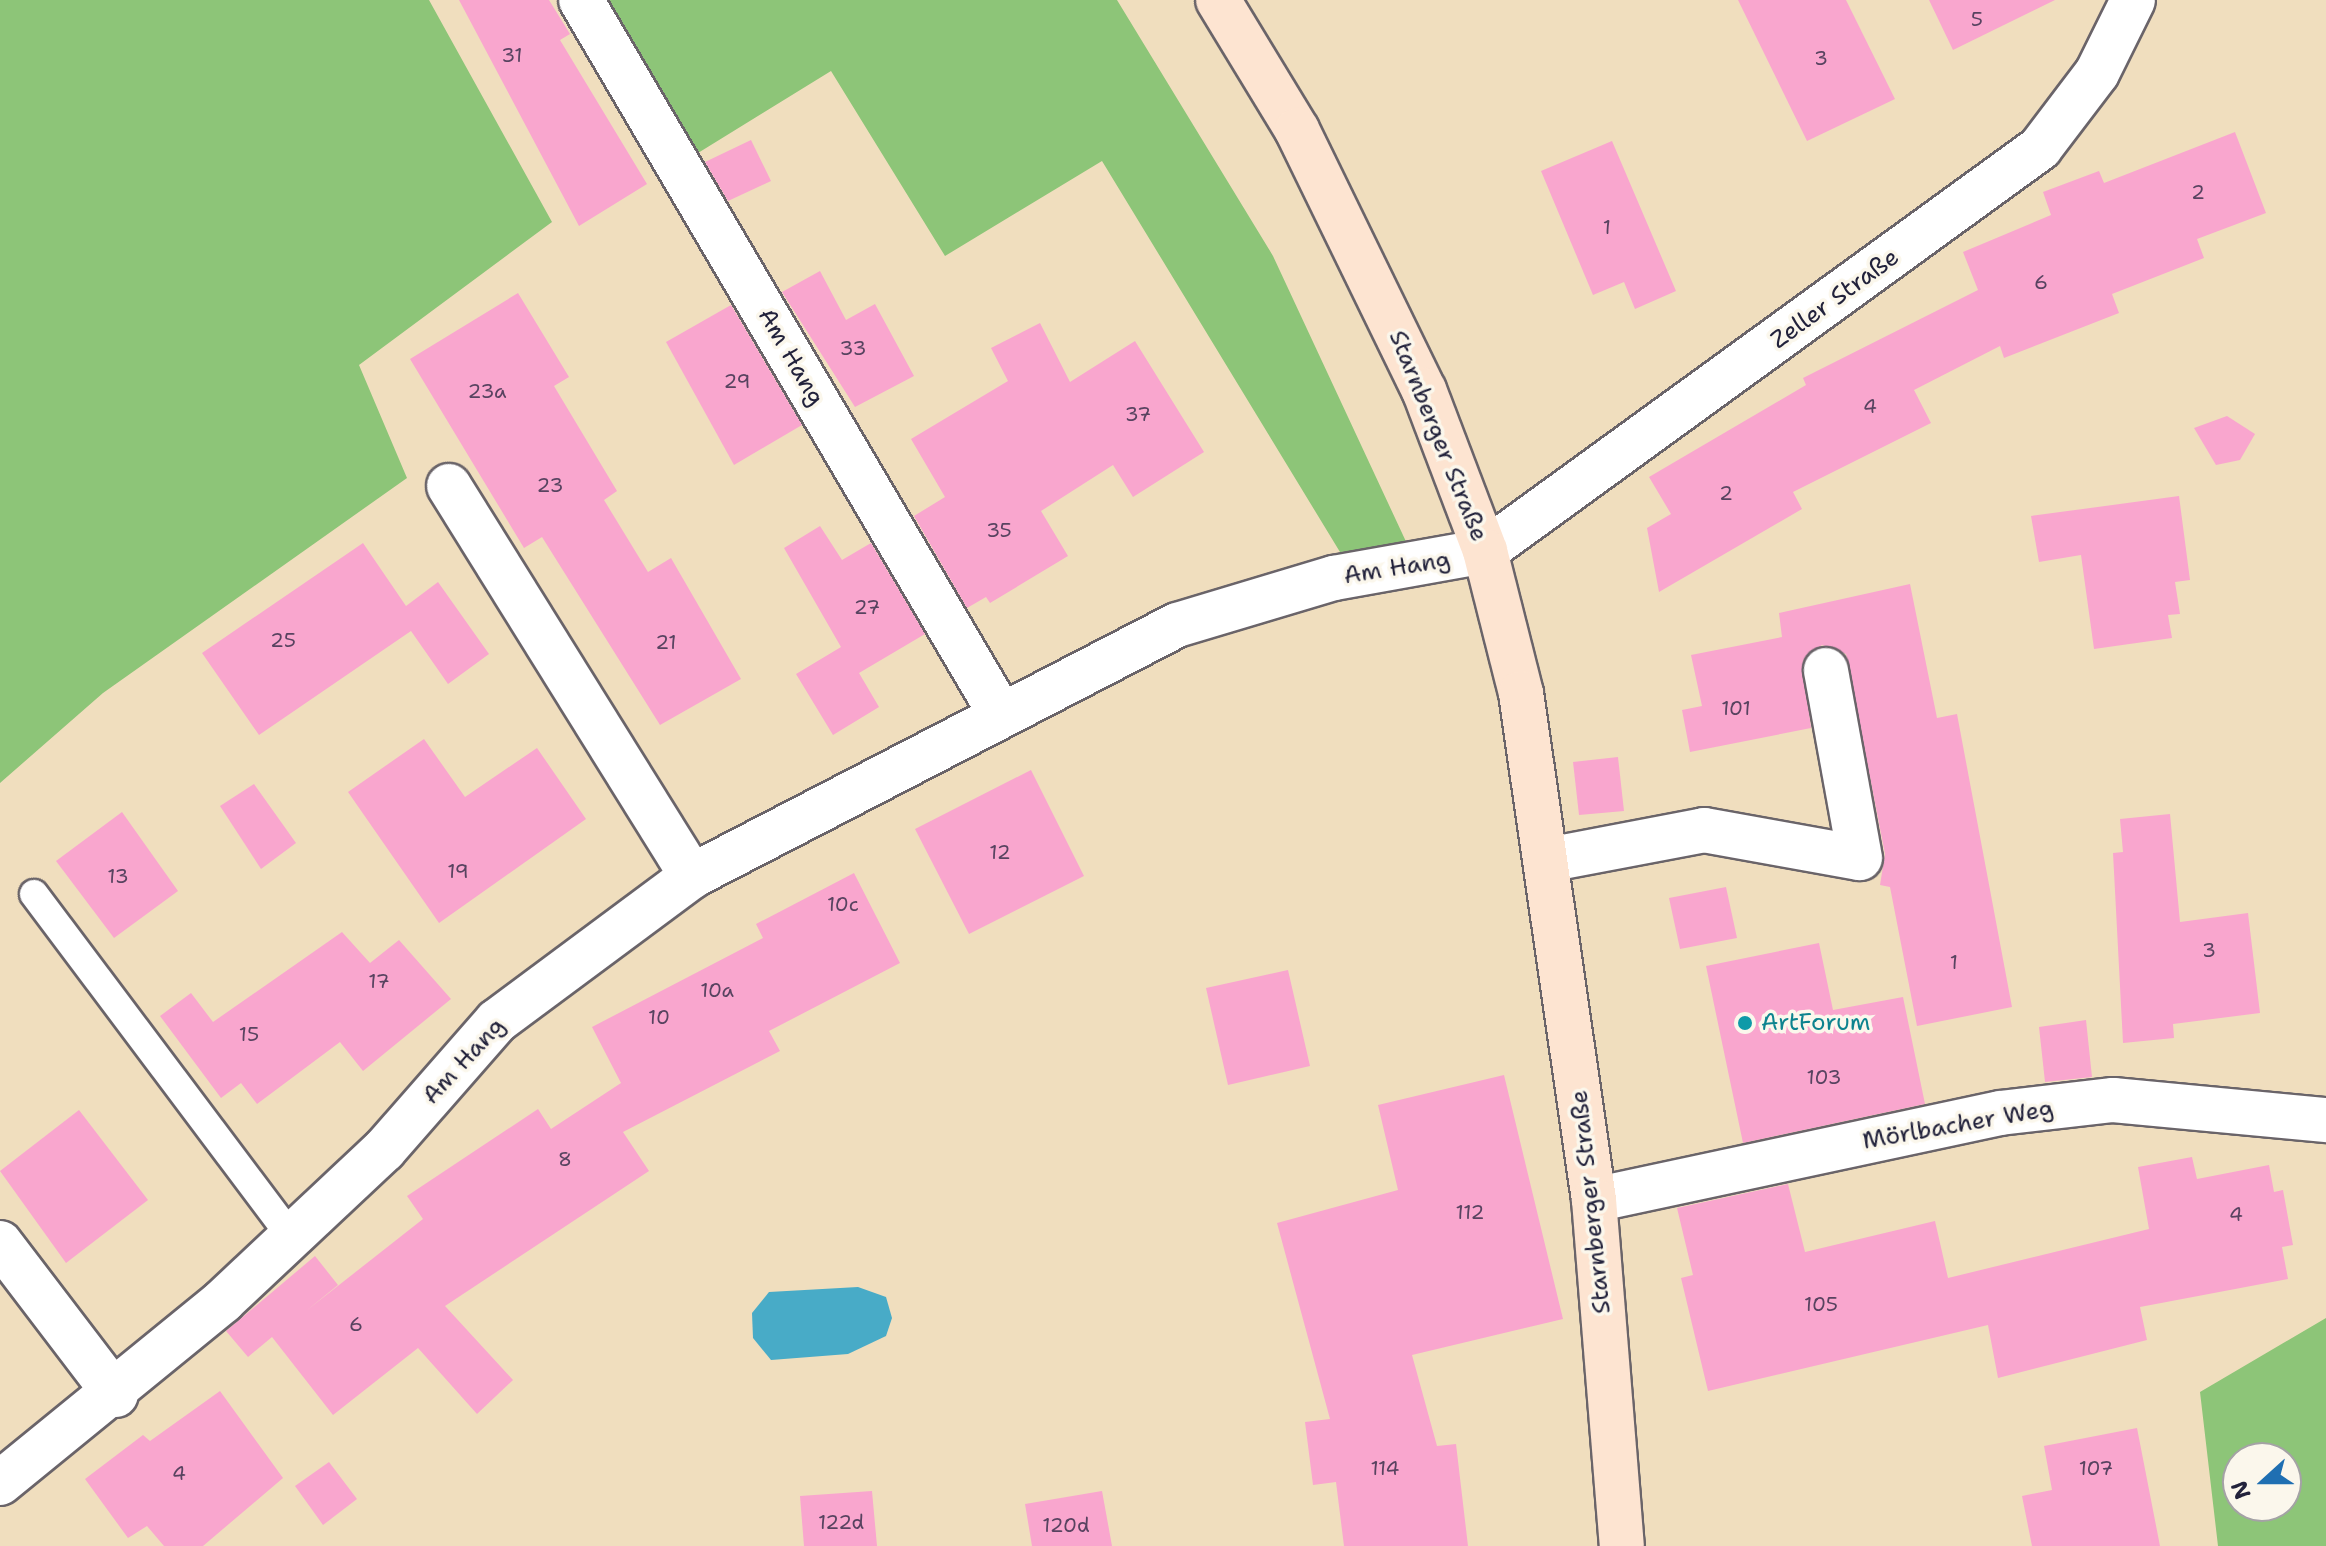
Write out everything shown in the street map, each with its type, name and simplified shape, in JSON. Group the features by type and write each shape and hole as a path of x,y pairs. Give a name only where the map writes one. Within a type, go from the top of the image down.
{"main road":[{"name":"Starnberger Straße","path":"1218,0 1297,130 1424,390 1485,551 1521,693 1594,1200 1622,1546"}],"street":[{"name":"Am Hang","path":"581,0 1000,713"},
{"name":"Zeller Straße","path":"1485,551 2040,148 2097,73 2133,0"},
{"path":"449,486 692,876"},
{"name":"Am Hang","path":"0,1483 116,1395 292,1237 384,1150 497,1021 692,876 1000,713 1177,625 1254,598 1485,551"},
{"path":"1547,860 1704,830 1860,858 1826,670"},
{"name":"Mörlbacher Weg","path":"1594,1200 2000,1113 2113,1100 2326,1120"},
{"path":"0,1243 116,1395"}],"lane":[{"path":"34,894 292,1237"}],"green space":[{"path":"0,0 429,0 552,222 359,365 407,478 103,693 0,783"},
{"path":"606,0 1117,0 1273,256 1409,548 1340,552 1102,161 945,256 831,71 698,153"},
{"path":"2326,1318 2326,1546 2218,1546 2200,1392"}],"water":[{"path":"858,1287 886,1297 892,1318 886,1336 848,1354 771,1360 753,1338 752,1313 769,1292"}],"building":[{"path":"459,0 549,0 570,34 560,40 647,184 579,226"},
{"path":"1738,0 1846,0 1895,99 1807,141"},
{"path":"1929,0 2055,0 1953,50"},
{"path":"2235,132 2266,213 2197,239 2204,258 2112,294 2119,313 2004,358 2000,346 1914,390 1931,423 1793,492 1802,509 1659,592 1647,528 1671,514 1649,477 1806,385 1803,378 1978,290 1963,252 2051,215 2043,192 2099,171 2104,183"},
{"path":"751,140 771,181 728,201 705,162"},
{"path":"1612,141 1676,291 1635,309 1624,282 1593,295 1541,171"},
{"path":"820,271 846,320 875,304 914,376 855,407 782,292"},
{"path":"518,293 569,377 554,386 617,491 604,500 648,572 671,558 741,679 660,725 542,537 524,548 410,359"},
{"path":"731,305 802,425 734,465 666,342"},
{"path":"1040,323 1070,382 1135,341 1204,452 1133,497 1113,465 1041,511 1068,556 990,603 986,597 967,608 914,516 945,497 911,439 1008,381 991,348"},
{"path":"2227,416 2255,434 2240,460 2216,465 2194,428"},
{"path":"2179,496 2190,580 2175,582 2180,614 2168,615 2172,638 2094,649 2081,555 2039,562 2031,516"},
{"path":"820,526 842,560 871,543 925,634 859,673 879,707 833,735 796,674 841,647 784,548"},
{"path":"363,543 406,606 438,582 489,654 448,684 411,631 259,735 202,653"},
{"path":"1910,584 1937,718 1957,714 2012,1007 1917,1026 1890,887 1880,885 1885,854 1846,654 1822,645 1803,661 1811,728 1690,752 1682,710 1702,706 1691,655 1782,637 1779,613"},
{"path":"424,739 465,797 537,748 586,819 439,923 348,792"},
{"path":"1618,757 1624,811 1579,815 1573,762"},
{"path":"1031,770 1084,876 969,934 915,829"},
{"path":"254,784 296,843 261,869 220,806"},
{"path":"122,812 178,891 114,938 56,861"},
{"path":"2170,814 2180,922 2248,913 2260,1013 2173,1024 2174,1038 2123,1043 2113,853 2123,852 2120,819"},
{"path":"854,873 900,963 769,1031 780,1051 623,1132 649,1171 445,1306 513,1380 477,1414 418,1348 333,1415 272,1337 248,1357 226,1331 315,1256 338,1285 306,1311 423,1219 407,1196 538,1109 551,1129 621,1083 592,1027 763,938 756,924"},
{"path":"1726,887 1737,938 1680,949 1669,898"},
{"path":"342,932 370,963 399,940 451,999 363,1071 340,1042 257,1104 241,1083 221,1098 160,1016 191,993 213,1022"},
{"path":"1819,943 1833,1010 1903,997 1925,1104 1743,1143 1706,966"},
{"path":"1288,970 1310,1066 1228,1085 1206,988"},
{"path":"2086,1020 2092,1077 2045,1082 2039,1027"},
{"path":"1504,1075 1563,1319 1412,1355 1437,1446 1456,1444 1468,1546 1344,1546 1336,1482 1313,1485 1305,1422 1330,1419 1277,1223 1398,1190 1378,1105"},
{"path":"79,1110 148,1200 66,1263 0,1171"},
{"path":"2192,1157 2197,1179 2269,1165 2274,1192 2283,1190 2293,1245 2282,1247 2288,1279 2140,1307 2147,1340 1998,1378 1988,1325 1708,1391 1681,1278 1693,1275 1677,1208 1788,1184 1805,1252 1935,1221 1948,1278 2149,1229 2138,1167"},
{"path":"220,1391 283,1478 203,1546 164,1546 147,1526 128,1538 85,1479 143,1435 150,1441"},
{"path":"2137,1428 2160,1546 2032,1546 2022,1496 2052,1490 2044,1446"},
{"path":"329,1462 357,1499 323,1525 295,1486"},
{"path":"872,1491 877,1546 804,1546 800,1496"},
{"path":"1102,1491 1112,1546 1032,1546 1025,1504"}],"place":[{"name":"ArtForum","path":"1745,1023"}]}
